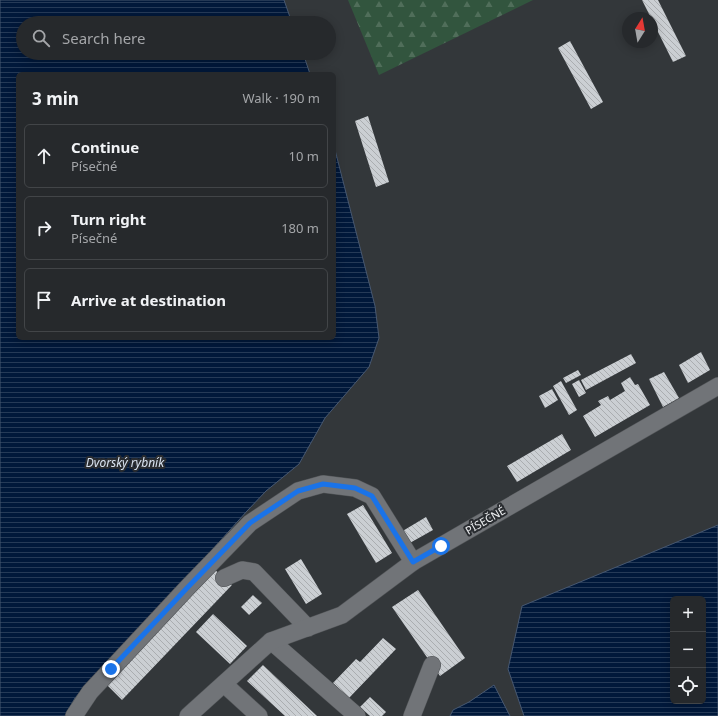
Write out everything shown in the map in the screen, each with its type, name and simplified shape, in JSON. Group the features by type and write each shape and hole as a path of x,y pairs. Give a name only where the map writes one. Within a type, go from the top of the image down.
{"street":[{"name":"PÍSEČNÉ","path":"271,641 342,615 413,562 718,386"},
{"path":"74,716 90,692 250,523 298,491 323,484 355,488 372,496 413,562"},
{"path":"224,578 242,570 254,572 308,628"},
{"path":"188,716 271,641 358,716"},
{"path":"412,716 432,666"},
{"path":"224,684 259,716"}],"green space":[{"path":"348,0 533,0 379,75"}],"water":[{"name":"Dvorský rybník","path":"0,0 284,0 290,16 16,16 16,60 305,60 309,72 16,72 16,340 336,340 336,154 375,306 379,338 369,367 325,418 299,464 266,491 247,511 212,550 167,609 109,659 75,698 65,716 0,716"},
{"path":"718,525 718,716 524,716 508,669 522,606"},
{"path":"494,685 510,716 450,716 453,710 469,702"}],"building":[{"path":"642,0 658,0 686,56 673,62 658,32 658,12 648,12"},
{"path":"570,41 603,102 591,109 558,48"},
{"path":"368,116 389,182 376,187 355,121"},
{"path":"701,352 710,370 688,383 679,365"},
{"path":"631,354 636,363 586,390 581,380"},
{"path":"578,370 581,375 566,383 563,378"},
{"path":"664,372 679,398 663,407 649,379"},
{"path":"630,377 635,385 638,384 650,405 595,437 583,416 601,405 598,401 608,396 610,400 625,391 621,383"},
{"path":"579,380 586,393 579,397 572,384"},
{"path":"561,381 577,410 569,415 553,386"},
{"path":"552,389 558,400 545,408 539,396"},
{"path":"562,434 571,450 517,482 507,466"},
{"path":"363,505 392,553 376,563 347,514"},
{"path":"426,517 433,530 408,544 401,532"},
{"path":"301,559 322,594 306,604 285,569"},
{"path":"214,569 232,585 122,700 105,683"},
{"path":"418,590 465,658 440,676 392,607"},
{"path":"253,595 262,603 249,615 241,607"},
{"path":"213,614 247,646 230,664 196,632"},
{"path":"383,638 396,649 349,698 333,683 356,659 360,662"},
{"path":"263,665 317,716 285,716 247,681"},
{"path":"370,697 386,712 382,716 370,716 360,707"}],"route":[{"path":"111,669 250,523 298,491 323,484 355,488 372,496 413,562 441,546"}]}
